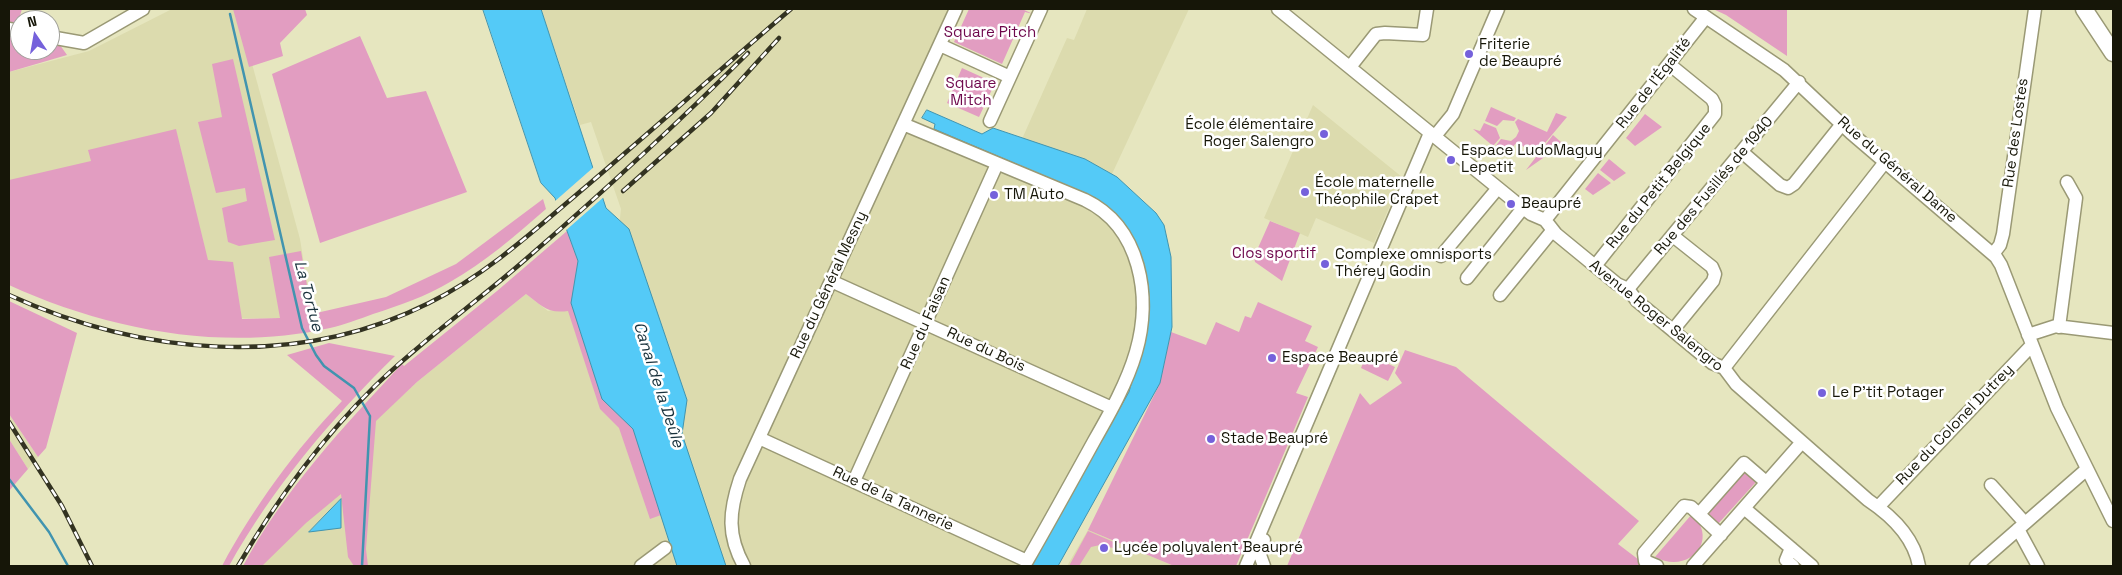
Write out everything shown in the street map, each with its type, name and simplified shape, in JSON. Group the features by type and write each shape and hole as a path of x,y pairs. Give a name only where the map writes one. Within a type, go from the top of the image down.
{"main road":[{"path":"2084,9 2113,53"},
{"path":"2096,9 2113,37"}],"street":[{"path":"60,39 84,43 143,9"},
{"name":"Rue du Général Mesny","path":"744,566 732,539 732,513 740,479 956,9"},
{"name":"Avenue Roger Salengro","path":"1278,9 1498,188 1548,225 1617,284 1628,289 1637,301 1712,363 1724,368 1730,378 1868,500 1879,506 1910,539 1920,566"},
{"path":"1350,67 1376,34 1385,32 1423,35 1427,9"},
{"path":"1246,566 1434,136 1453,114 1498,9"},
{"name":"Rue du Général Dame","path":"1694,9 1766,56 1799,82 1842,124 1993,254 2001,265 2044,376 2087,470 2113,521"},
{"name":"Rue des Lostes","path":"1993,254 2000,245 2002,234 2035,9"},
{"path":"990,121 1039,12"},
{"name":"Rue de l'Égalité","path":"1500,295 1548,225 1706,17"},
{"path":"940,45 1010,77"},
{"name":"Rue du Petit Belgique","path":"1595,266 1715,114 1715,105 1712,99 1669,64"},
{"name":"Rue des Fusillés de 1940","path":"1628,289 1799,82"},
{"path":"903,124 1100,208 1125,234 1135,253 1141,283 1140,333 1132,363 1112,408"},
{"path":"1742,152 1780,185 1788,188 1794,184 1842,124"},
{"path":"1264,566 1260,552 1267,534 1434,136"},
{"path":"1724,368 1886,162"},
{"name":"Rue du Faisan","path":"854,481 997,164"},
{"path":"2059,327 2076,198 2067,182"},
{"path":"1441,256 1498,188"},
{"path":"1467,278 1524,208"},
{"path":"1673,236 1712,267 1715,274 1713,281 1673,330"},
{"name":"Rue du Bois","path":"831,281 926,322 1112,408"},
{"path":"2030,340 2048,327 2113,333"},
{"name":"Rue du Colonel Dutrey","path":"1879,506 2030,340"},
{"name":"Rue de la Tannerie","path":"759,438 1027,561 1112,408"},
{"path":"1693,566 1802,442"},
{"path":"1699,514 1744,463 1766,482"},
{"path":"1976,566 2087,470"},
{"path":"1991,485 2021,526 2038,566"},
{"path":"1657,566 1645,561 1644,555 1646,550 1684,506 1692,507 1720,535"},
{"path":"1744,508 1812,566"},
{"path":"641,566 665,548"},
{"path":"1791,548 1786,560 1793,566"}],"shaded area":[{"path":"172,9 237,9 300,239 312,314 293,318 178,319 9,273 9,72 89,51"},
{"path":"541,9 956,9 906,118 1096,198 1123,223 1140,255 1136,371 1129,392 1030,566 255,566 363,432 417,382 526,294 548,311 611,299 621,209 591,122 580,125"},
{"path":"1087,9 1189,9 1112,174 1085,159 1022,139 1067,38 1074,40"},
{"path":"1313,105 1402,177 1374,243 1316,218 1308,237 1264,218"},
{"path":"9,414 38,457 28,469 9,439"},
{"name":"Lycée polyvalent Beaupré","path":"1088,530 1174,566 1067,566"}],"green space":[{"path":"9,9 22,9 10,10 10,60 50,60 9,72"},
{"path":"233,9 305,9 307,15 280,43 283,56 249,67"},
{"name":"Square Pitch","path":"969,9 1022,9 1033,14 1025,12 1002,64 954,42"},
{"path":"1713,9 1787,9 1787,56 1726,15"},
{"path":"360,36 387,98 426,91 467,192 320,243 272,74"},
{"path":"60,45 67,55 60,57"},
{"path":"233,59 275,240 239,246 228,242 222,208 247,201 245,188 216,193 198,122 222,117 212,64"},
{"name":"Square Mitch","path":"962,68 995,83 979,117 947,103"},
{"path":"1491,107 1516,118 1514,121 1503,120 1497,126 1485,121"},
{"path":"1556,113 1567,117 1535,155 1517,142 1505,156 1495,147 1501,139 1511,141 1516,137 1519,131 1515,122 1518,119 1547,132"},
{"path":"1645,114 1662,127 1635,146 1626,138"},
{"path":"1484,123 1496,128 1500,138 1493,146 1473,129 1480,131"},
{"path":"176,129 208,260 233,262 242,319 280,318 269,257 301,251 312,314 386,297 456,264 543,199 546,209 488,257 432,292 341,325 290,335 248,338 207,337 125,325 47,301 9,285 9,180 91,161 88,150"},
{"path":"1553,135 1561,142 1553,151 1526,170"},
{"path":"1609,159 1626,173 1614,181 1600,170"},
{"path":"1598,173 1611,183 1593,195 1585,189"},
{"name":"Clos sportif","path":"1270,221 1300,233 1282,281 1255,262 1254,257"},
{"path":"567,231 578,261 571,303 602,399 633,429 661,515 650,519 619,428 600,409 568,311 549,310 526,294 417,382 376,421 366,549 368,566 354,566 348,557 341,494 306,523 262,566 243,566 259,538 296,485 358,411 402,364 404,366 497,291"},
{"path":"9,301 77,333 46,448 38,457 9,414"},
{"name":"Stade Beaupré","path":"1258,302 1312,326 1305,341 1318,347 1296,393 1308,397 1236,566 1174,566 1088,530 1160,383 1171,332 1206,345 1216,322 1239,332 1245,316 1251,318"},
{"path":"329,343 395,356 348,404 304,455 264,509 229,566 222,566 247,522 276,480 308,439 342,401 287,355"},
{"path":"1405,350 1456,367 1639,521 1618,544 1647,566 1287,566 1360,393 1370,405 1402,383 1395,373"},
{"path":"1367,354 1395,367 1388,381 1361,368"},
{"path":"9,439 28,469 9,491"},
{"path":"1743,470 1756,482 1718,524 1705,512"},
{"path":"1692,514 1700,524 1703,535 1701,544 1696,552 1689,558 1679,562 1655,557"},
{"path":"1088,531 1116,543 1113,548 1100,545 1091,547 1079,566 1069,566"}],"water":[{"name":"Canal de la Deûle","path":"483,9 541,9 606,208 629,229 687,400 682,434 726,566 677,566 633,429 602,399 571,303 578,261 555,198 541,183"},
{"path":"927,110 982,134 993,128 1085,159 1117,177 1156,213 1164,225 1171,257 1172,327 1160,383 1058,566 1030,566 1129,392 1143,339 1137,247 1123,223 1096,198 934,129 935,124 922,118"},
{"path":"341,499 341,528 309,532"}],"pier":[{"path":"595,166 605,196 564,232 554,202"}],"waterway":[{"name":"La Tortue","path":"230,14 302,328 324,366 354,388 370,416 362,566"},
{"path":"9,479 49,532 68,566"}],"railway":[{"path":"9,295 59,315 112,331 165,342 219,347 272,346 326,338 378,324 429,303 493,264 551,217 791,9"},
{"path":"623,191 711,113 779,38"},
{"path":"238,566 284,494 318,449 355,406 393,369 507,275 583,209 667,132 748,53"},
{"path":"9,422 62,506 92,566"}],"place":[{"name":"Friterie de Beaupré","path":"1469,54"},
{"name":"École élémentaire Roger Salengro","path":"1324,134"},
{"name":"Espace LudoMaguy Lepetit","path":"1451,160"},
{"name":"École maternelle Théophile Crapet","path":"1305,192"},
{"name":"TM Auto","path":"994,195"},
{"name":"Beaupré","path":"1511,204"},
{"name":"Complexe omnisports Thérey Godin","path":"1325,264"},
{"name":"Espace Beaupré","path":"1272,358"},
{"name":"Le P’tit Potager","path":"1822,393"},
{"name":"Stade Beaupré","path":"1211,439"},
{"name":"Lycée polyvalent Beaupré","path":"1104,548"}]}
